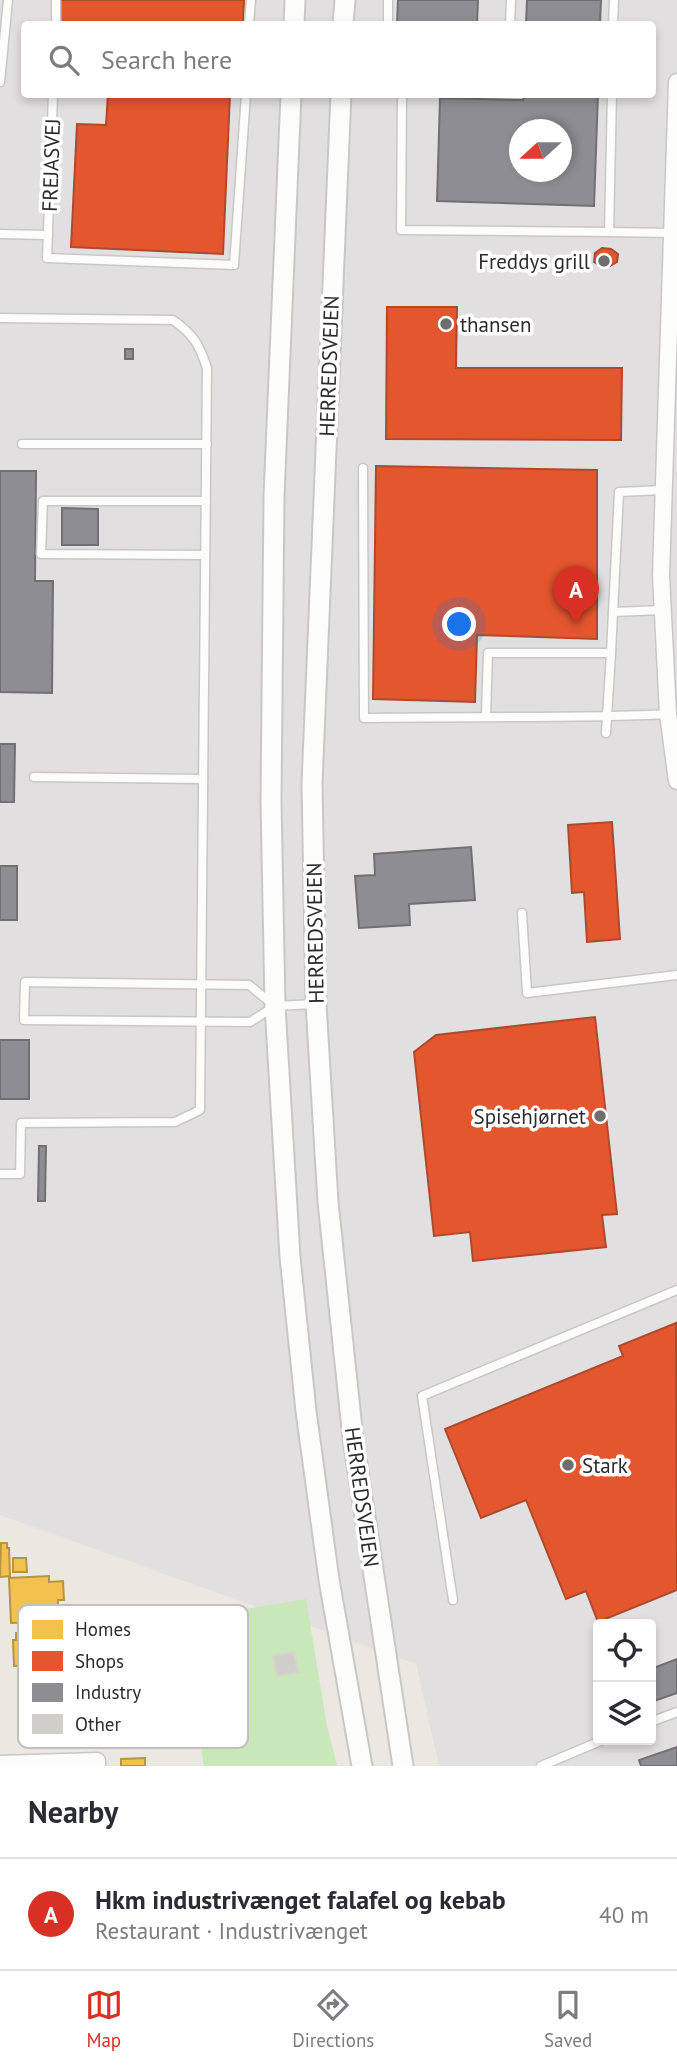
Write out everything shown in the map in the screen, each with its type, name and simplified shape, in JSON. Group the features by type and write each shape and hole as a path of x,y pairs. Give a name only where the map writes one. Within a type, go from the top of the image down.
{"street":[{"path":"294,21 295,0"},
{"path":"344,21 345,0"},
{"path":"677,82 661,575 668,714 677,781"},
{"name":"HERREDSVEJEN","path":"291,98 274,496 271,801 275,1006 290,1257 306,1411 330,1580 362,1766"},
{"name":"HERREDSVEJEN","path":"341,98 312,783 316,1004 328,1202 353,1438 403,1766"},
{"path":"0,1763 97,1761 97,1766"}],"lane":[{"path":"0,82 8,0"},
{"path":"55,21 56,0"},
{"path":"249,21 251,0"},
{"path":"388,0 388,21"},
{"path":"510,21 511,0"},
{"path":"613,21 614,0"},
{"name":"FREJASVEJ","path":"48,235 53,98"},
{"path":"0,234 48,235 47,258 234,265 246,98"},
{"path":"402,98 401,230 673,233"},
{"path":"609,232 612,98"},
{"path":"0,318 173,320 190,332 200,347 207,368 200,1110 175,1122 21,1123 20,1174 0,1174"},
{"path":"22,444 207,444"},
{"path":"363,468 364,718 486,715 606,717 668,714"},
{"path":"606,733 619,492 664,490"},
{"path":"205,555 41,554 43,500 206,501"},
{"path":"612,612 663,610"},
{"path":"486,715 488,653 611,653"},
{"path":"34,777 203,779"},
{"path":"522,913 527,993 677,975"},
{"name":"HERREDSVEJEN","path":"25,982 249,985 275,1006 250,1022 24,1020 25,982"},
{"path":"275,1006 316,1004"},
{"path":"453,1600 422,1396 677,1290"},
{"path":"656,1720 677,1712"},
{"path":"541,1766 593,1744"}],"shaded area":[{"path":"0,0 677,0 677,1766 439,1766 416,1664 0,1515"}],"green space":[{"path":"306,1599 327,1726 337,1766 204,1766 201,1748 248,1748 248,1609"}],"building: Homes":[{"path":"1,1543 7,1543 9,1548 10,1576 0,1577"},
{"path":"13,1558 26,1558 27,1572 13,1572"},
{"path":"49,1576 49,1582 63,1581 64,1600 58,1600 58,1605 18,1605 18,1623 11,1623 9,1578"},
{"path":"18,1633 18,1666 14,1666 13,1640 16,1640"},
{"path":"145,1758 145,1766 121,1766 121,1759"}],"building: Shops":[{"path":"61,0 244,0 243,21 59,21"},
{"path":"108,98 230,98 223,254 71,247 77,124 106,125"},
{"path":"602,248 611,249 618,254 617,262 610,266 601,266 594,262 595,253"},
{"path":"387,307 457,307 456,368 622,368 621,440 386,439"},
{"path":"376,466 597,470 597,639 477,635 475,702 373,699"},
{"path":"612,822 620,939 587,942 584,892 572,893 568,825"},
{"path":"595,1017 617,1214 602,1215 606,1247 473,1261 470,1232 434,1236 414,1052 436,1035"},
{"name":"Stark","path":"676,1323 677,1590 605,1619 597,1619 586,1591 566,1599 526,1500 481,1518 445,1429 623,1356 619,1346"}],"building: Industry":[{"path":"398,0 478,0 477,21 397,21"},
{"path":"527,0 601,0 600,21 526,21"},
{"path":"440,98 598,98 594,206 437,201"},
{"path":"125,349 133,349 133,359 125,359"},
{"path":"0,471 36,471 35,581 53,581 52,693 0,692"},
{"path":"62,508 98,509 98,545 62,545"},
{"path":"0,744 15,744 14,802 0,802"},
{"path":"471,847 475,900 409,904 410,925 359,928 355,876 375,875 374,854"},
{"path":"0,866 17,866 17,920 0,920"},
{"path":"0,1040 29,1040 29,1099 0,1099"},
{"path":"39,1146 46,1146 45,1201 38,1201"},
{"path":"677,1659 677,1693 656,1700 656,1667"},
{"path":"677,1747 677,1766 641,1766 639,1760"}],"building: Other":[{"path":"294,1652 298,1672 277,1676 273,1656"}],"place":[{"name":"Freddys grill","path":"604,261"},
{"name":"thansen","path":"446,324"},
{"name":"Hkm industrivænget falafel og kebab","path":"576,624"},
{"name":"Spisehjørnet","path":"600,1116"},
{"name":"Stark","path":"568,1465"}]}
